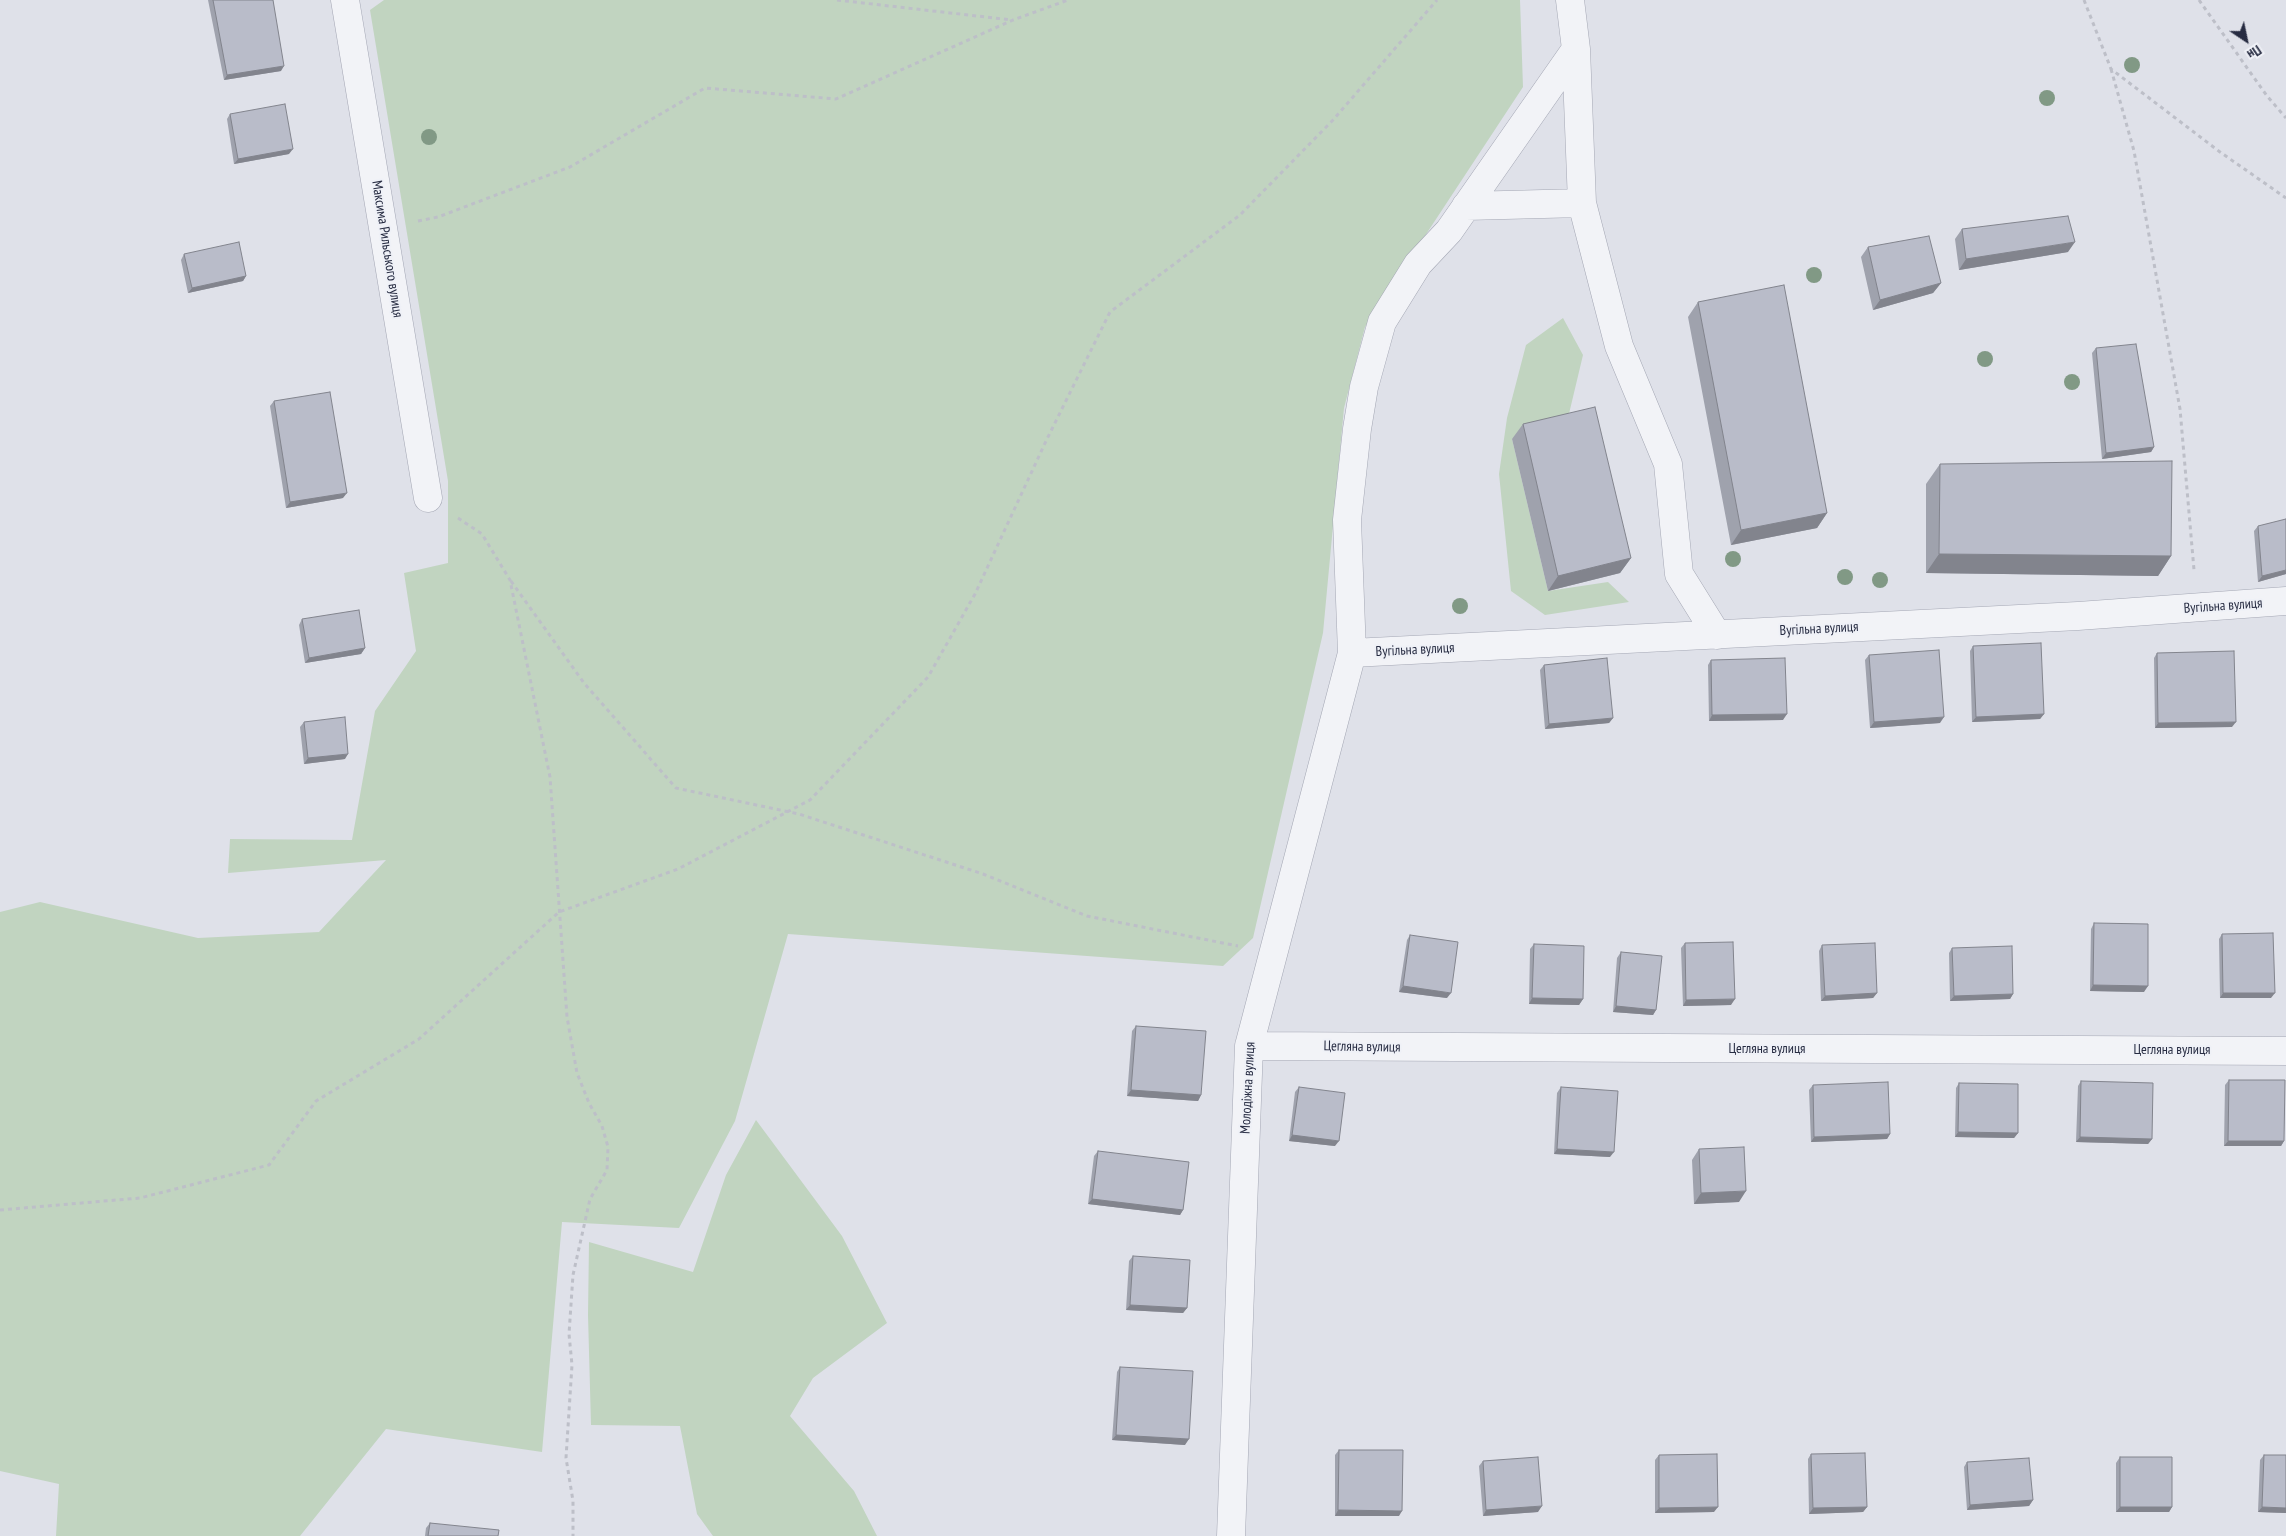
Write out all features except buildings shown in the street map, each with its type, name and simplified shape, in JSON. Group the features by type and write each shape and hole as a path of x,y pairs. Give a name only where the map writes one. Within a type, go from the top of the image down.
{"street":[{"name":"Максима Рильського вулиця","path":"345,0 428,498"},
{"path":"1570,0 1576,50 1582,203 1619,346 1668,464 1679,574 1717,634"},
{"name":"Молодіжна вулиця","path":"1231,1536 1249,1046 1352,653 1347,520 1356,429 1364,387 1382,322 1418,264 1449,231 1576,50"},
{"path":"1466,206 1582,203"},
{"name":"Вугільна вулиця","path":"1352,653 2078,616 2286,601"},
{"name":"Цегляна вулиця","path":"1249,1046 2286,1051"}],"path":[{"path":"837,0 1013,20"},
{"path":"383,227 438,217 570,167 705,88 836,99 1013,20 1068,0"},
{"path":"0,1210 140,1198 270,1165 316,1101 419,1039 559,912 678,869 810,800 928,677 976,594 1046,441 1110,312 1240,215 1333,120 1437,0"},
{"path":"2084,0 2111,69 2134,151 2180,409 2198,608"},
{"path":"2199,0 2267,96 2286,118"},
{"path":"2111,69 2220,152 2286,198"},
{"path":"428,498 482,534 510,580 584,683 676,788 788,811 983,874 1087,916 1273,953"},
{"path":"510,580 550,777 567,1017 577,1073 589,1103 602,1126 608,1147 607,1170 590,1199 573,1275 569,1334 572,1365 566,1458 573,1501 573,1536"}],"green space":[{"path":"384,0 1520,0 1523,87 1365,327 1344,408 1323,633 1253,938 1223,966 788,934 735,1121 679,1228 562,1222 542,1452 386,1429 300,1536 56,1536 59,1484 0,1471 0,912 40,902 198,938 319,932 386,860 228,873 230,839 352,840 375,711 416,651 404,573 448,563 448,481 370,10"},
{"path":"1563,318 1583,355 1568,418 1512,439 1548,591 1608,582 1629,602 1545,615 1511,591 1499,474 1507,418 1526,345"},
{"path":"756,1120 842,1236 887,1323 813,1378 790,1416 854,1491 877,1536 713,1536 697,1514 680,1426 591,1425 588,1315 589,1242 693,1272 726,1175"}]}
